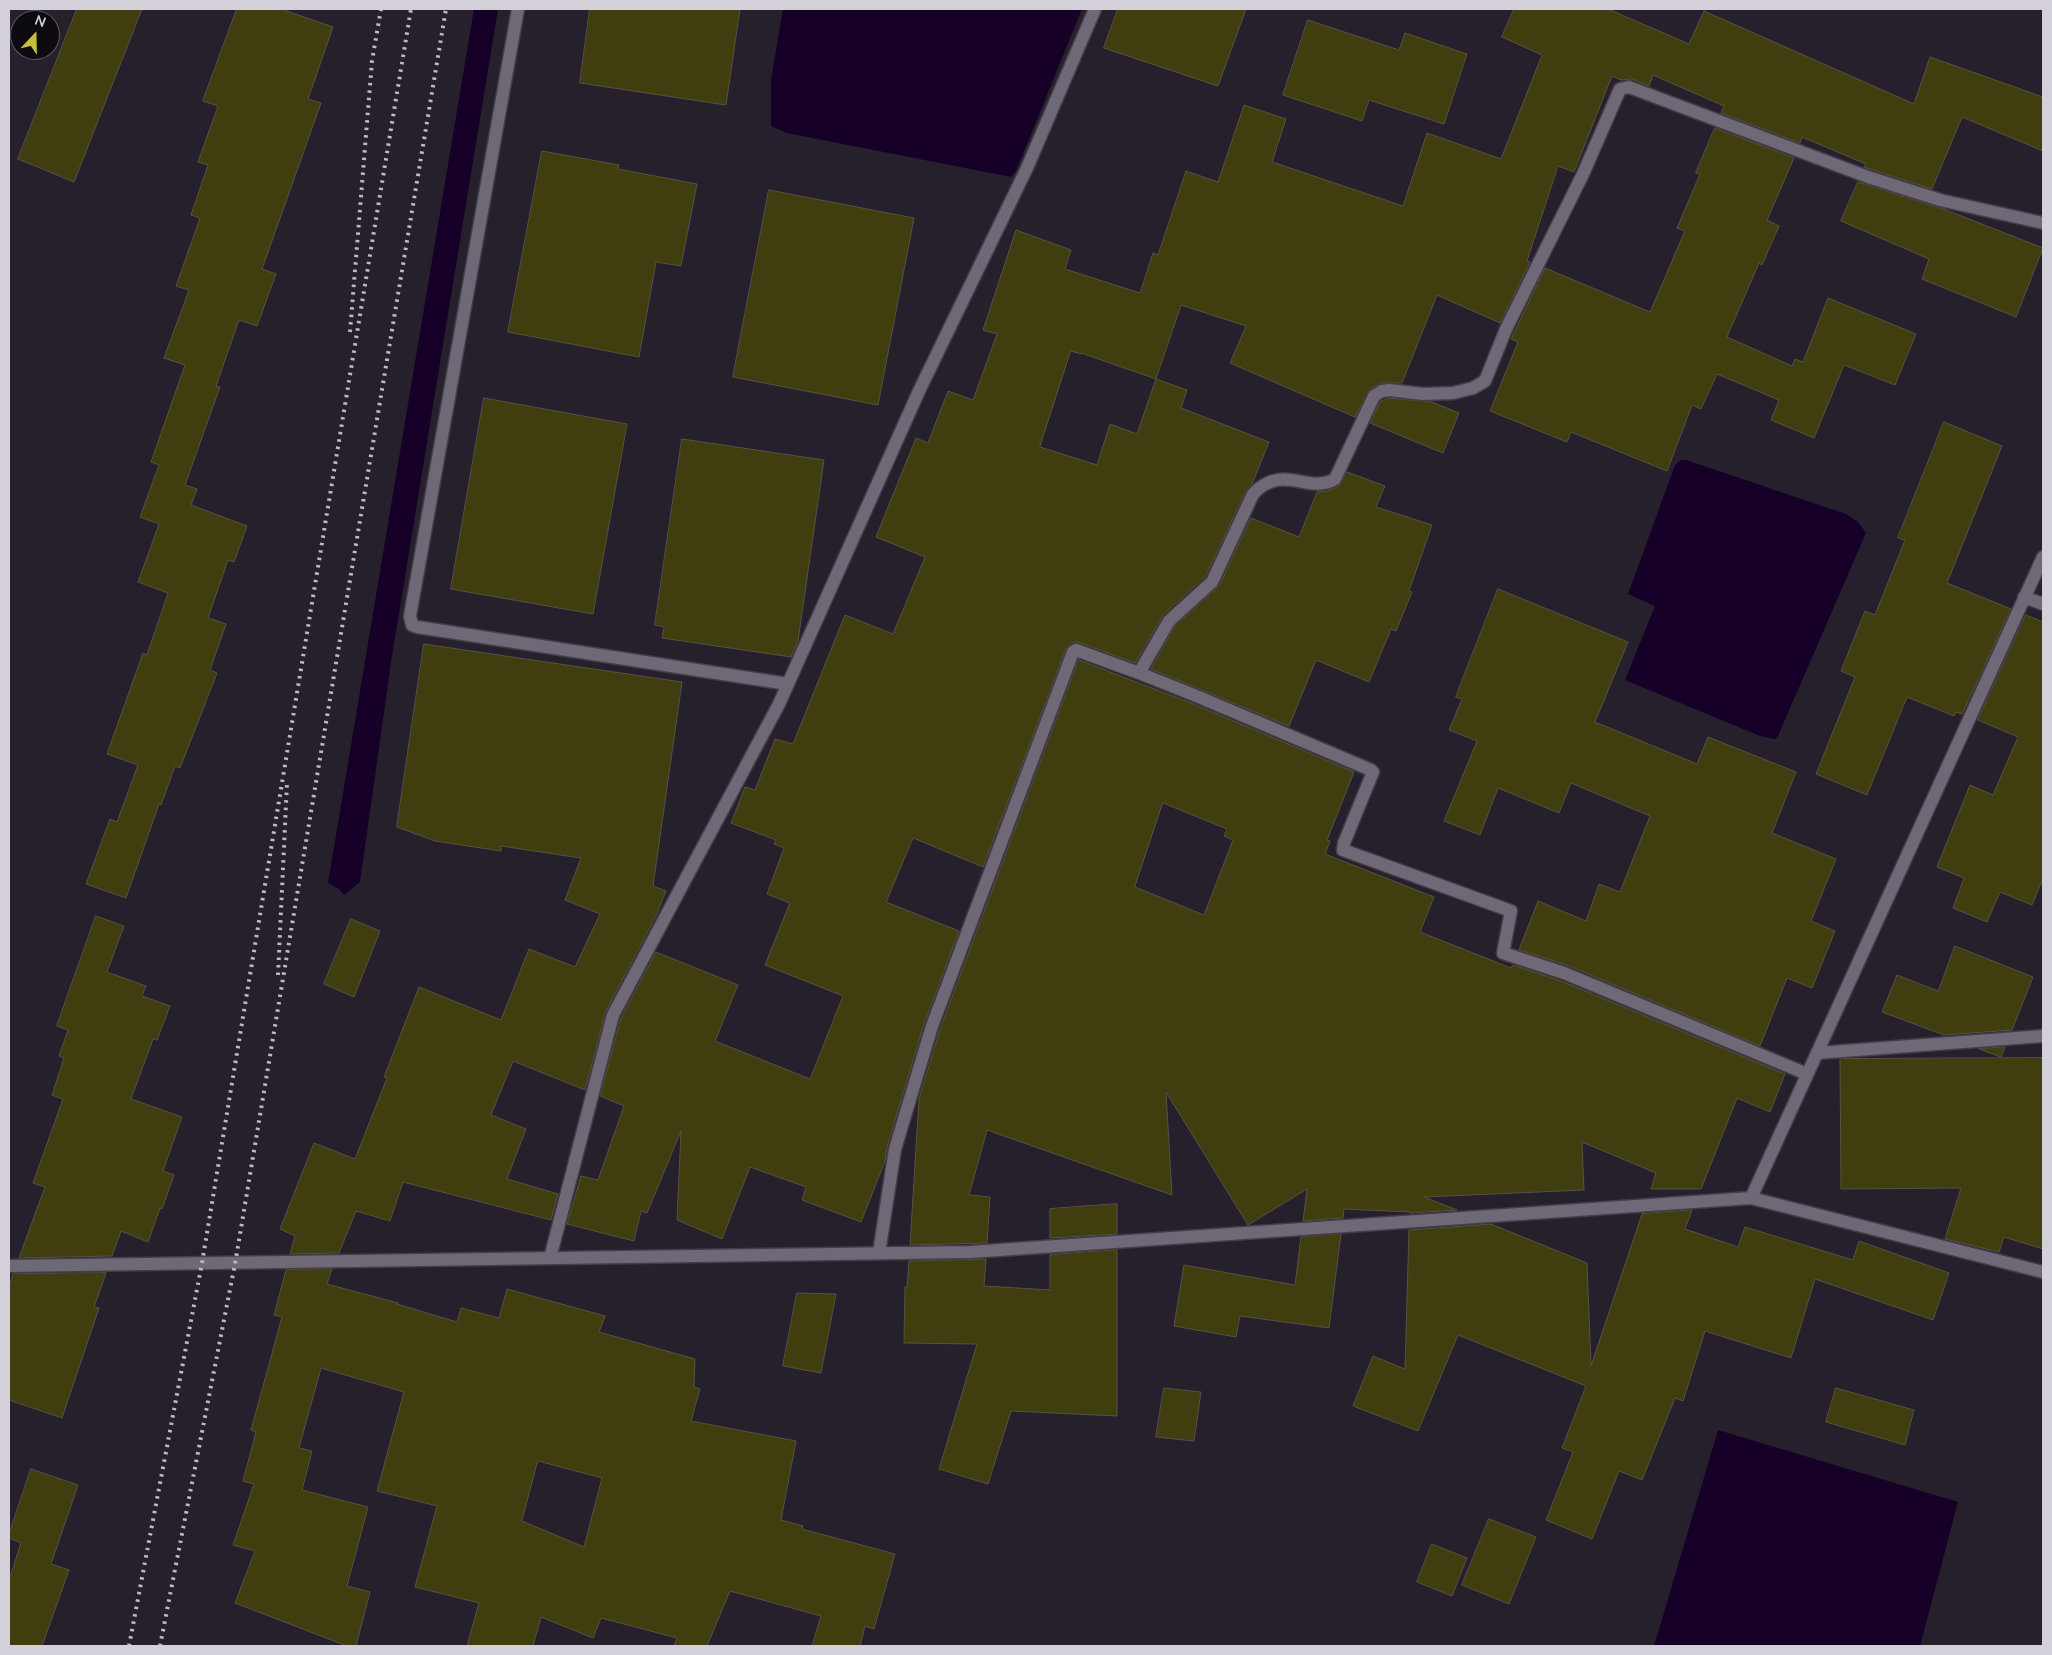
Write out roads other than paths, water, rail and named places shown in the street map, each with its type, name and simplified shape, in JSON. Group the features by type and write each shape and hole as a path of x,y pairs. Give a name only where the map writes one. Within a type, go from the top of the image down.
{"street":[{"path":"518,9 411,620 412,624 416,627 788,684"},
{"path":"550,1258 612,1015 779,704 919,391 1027,168 1095,9"},
{"path":"1138,674 1169,621 1212,582 1253,494 1261,486 1273,481 1289,479 1316,484 1326,483 1335,479 1374,396 1382,391 1423,394 1453,393 1473,388 1485,380 1506,329 1583,174 1616,95 1624,87 1629,87 1868,177 1940,200 2043,223"},
{"path":"1751,1198 2043,557"},
{"path":"2024,597 2043,604"},
{"path":"879,1253 895,1149 932,1026 1069,660 1076,650 1194,695 1374,772 1344,843 1343,850 1511,911 1503,953 1564,973 1807,1074"},
{"path":"1817,1053 2043,1036"},
{"path":"9,1266 970,1252 1751,1198 2043,1272"}],"railway":[{"path":"350,332 372,61 381,9"},
{"path":"129,1646 202,1263 411,9"},
{"path":"160,1646 235,1264 446,9"},
{"path":"278,975 287,783"}]}
